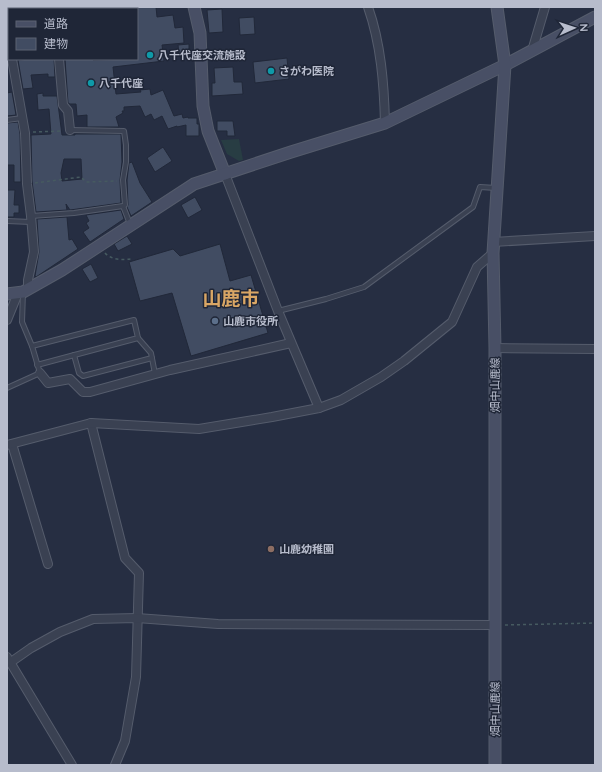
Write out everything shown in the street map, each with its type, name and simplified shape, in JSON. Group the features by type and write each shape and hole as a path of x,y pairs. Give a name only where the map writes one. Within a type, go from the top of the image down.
{"street":[{"path":"7,7 8,17"},
{"path":"194,7 200,33 203,106 208,131 278,311 318,408"},
{"path":"368,7 375,28 385,90 386,123"},
{"name":"畑中山鹿線","path":"495,765 495,348 493,247 505,66 497,7"},
{"path":"532,51 545,7"},
{"path":"19,292 86,255 99,245 194,184 386,123 505,66 595,17"},
{"path":"7,320 19,292 28,280 34,252 32,219 27,184 25,133 12,60"},
{"path":"59,60 63,105 68,111 70,130"},
{"path":"48,564 10,444 90,423 199,429 318,408 341,400 381,377 452,322 477,267 493,247 595,236"},
{"path":"38,369 48,383 70,379 83,392 90,392 156,374 291,343"},
{"path":"495,348 595,349"},
{"path":"90,423 125,558 139,573 136,677 125,741 115,765"},
{"path":"72,765 9,660 60,632 93,619 138,618 218,624 495,625"}],"lane":[{"path":"7,120 22,118"},
{"path":"70,130 124,131 126,162 123,180 125,205 123,206 131,225"},
{"path":"278,311 364,287 473,207 480,187 496,188"},
{"path":"7,221 32,219 123,206"},
{"path":"19,292 22,322 32,346 38,369"},
{"path":"32,346 134,320 138,338 151,353 156,374"},
{"path":"7,388 38,369 74,355 138,338"},
{"path":"74,355 78,373 83,376 152,358"}],"path":[{"path":"25,133 70,130"},
{"path":"27,184 80,177 86,182 123,180"},
{"path":"99,245 108,255 121,260 131,259"},
{"path":"495,625 595,623"}],"green space":[{"path":"239,139 243,160 239,161 227,154 221,140"}],"building":[{"path":"156,7 157,17 173,15 175,28 183,27 184,43 162,45 164,61 113,67 116,94 141,92 140,90 150,89 151,95 163,90 174,116 182,114 183,118 197,118 197,124 199,124 199,136 186,136 186,125 168,129 162,116 154,120 151,114 145,117 140,106 124,107 124,111 122,111 123,113 116,117 119,127 87,127 87,115 77,116 76,104 68,103 65,60 138,60 137,8"},
{"path":"222,9 223,32 209,33 207,10"},
{"path":"254,17 255,34 240,35 239,18"},
{"path":"189,44 189,54 179,54 178,45"},
{"name":"さがわ医院","path":"287,58 289,79 255,83 253,62"},
{"path":"18,60 54,60 55,77 48,77 48,74 31,75 33,88 23,89"},
{"path":"233,67 234,82 242,82 243,94 212,96 212,83 215,83 214,68"},
{"path":"12,92 16,115 7,116 7,93"},
{"path":"43,93 43,96 57,96 62,135 121,134 121,203 70,210 66,204 67,210 36,212 32,181 31,135 51,134 49,109 38,110 37,94","holes":["64,159 81,159 82,179 62,181 61,173"]},
{"path":"217,121 233,121 235,136 227,136 227,131 217,131"},
{"path":"18,122 20,134 21,182 14,182 14,165 7,165 7,123"},
{"path":"163,147 172,161 155,172 147,158"},
{"path":"132,162 140,183 152,202 131,216 127,207 127,180 129,163"},
{"path":"7,190 15,190 14,205 19,205 19,213 14,213 14,217 7,217"},
{"path":"195,197 202,210 188,218 181,205"},
{"path":"121,210 124,219 90,242 83,232 89,228 86,223 89,221 86,215"},
{"path":"67,217 69,240 72,239 78,249 36,277 39,252 37,219"},
{"path":"127,236 132,244 118,251 114,244"},
{"path":"220,244 230,281 251,275 268,333 191,356 172,293 140,301 129,262 173,249 180,256"},
{"path":"91,264 98,278 90,282 82,269"}],"place":[{"name":"八千代座交流施設","path":"150,55"},
{"name":"さがわ医院","path":"271,71"},
{"name":"八千代座","path":"91,83"},
{"name":"山鹿市役所","path":"215,321"},
{"name":"山鹿幼稚園","path":"271,549"}],"district":[{"name":"山鹿市","path":"231,298"}]}
